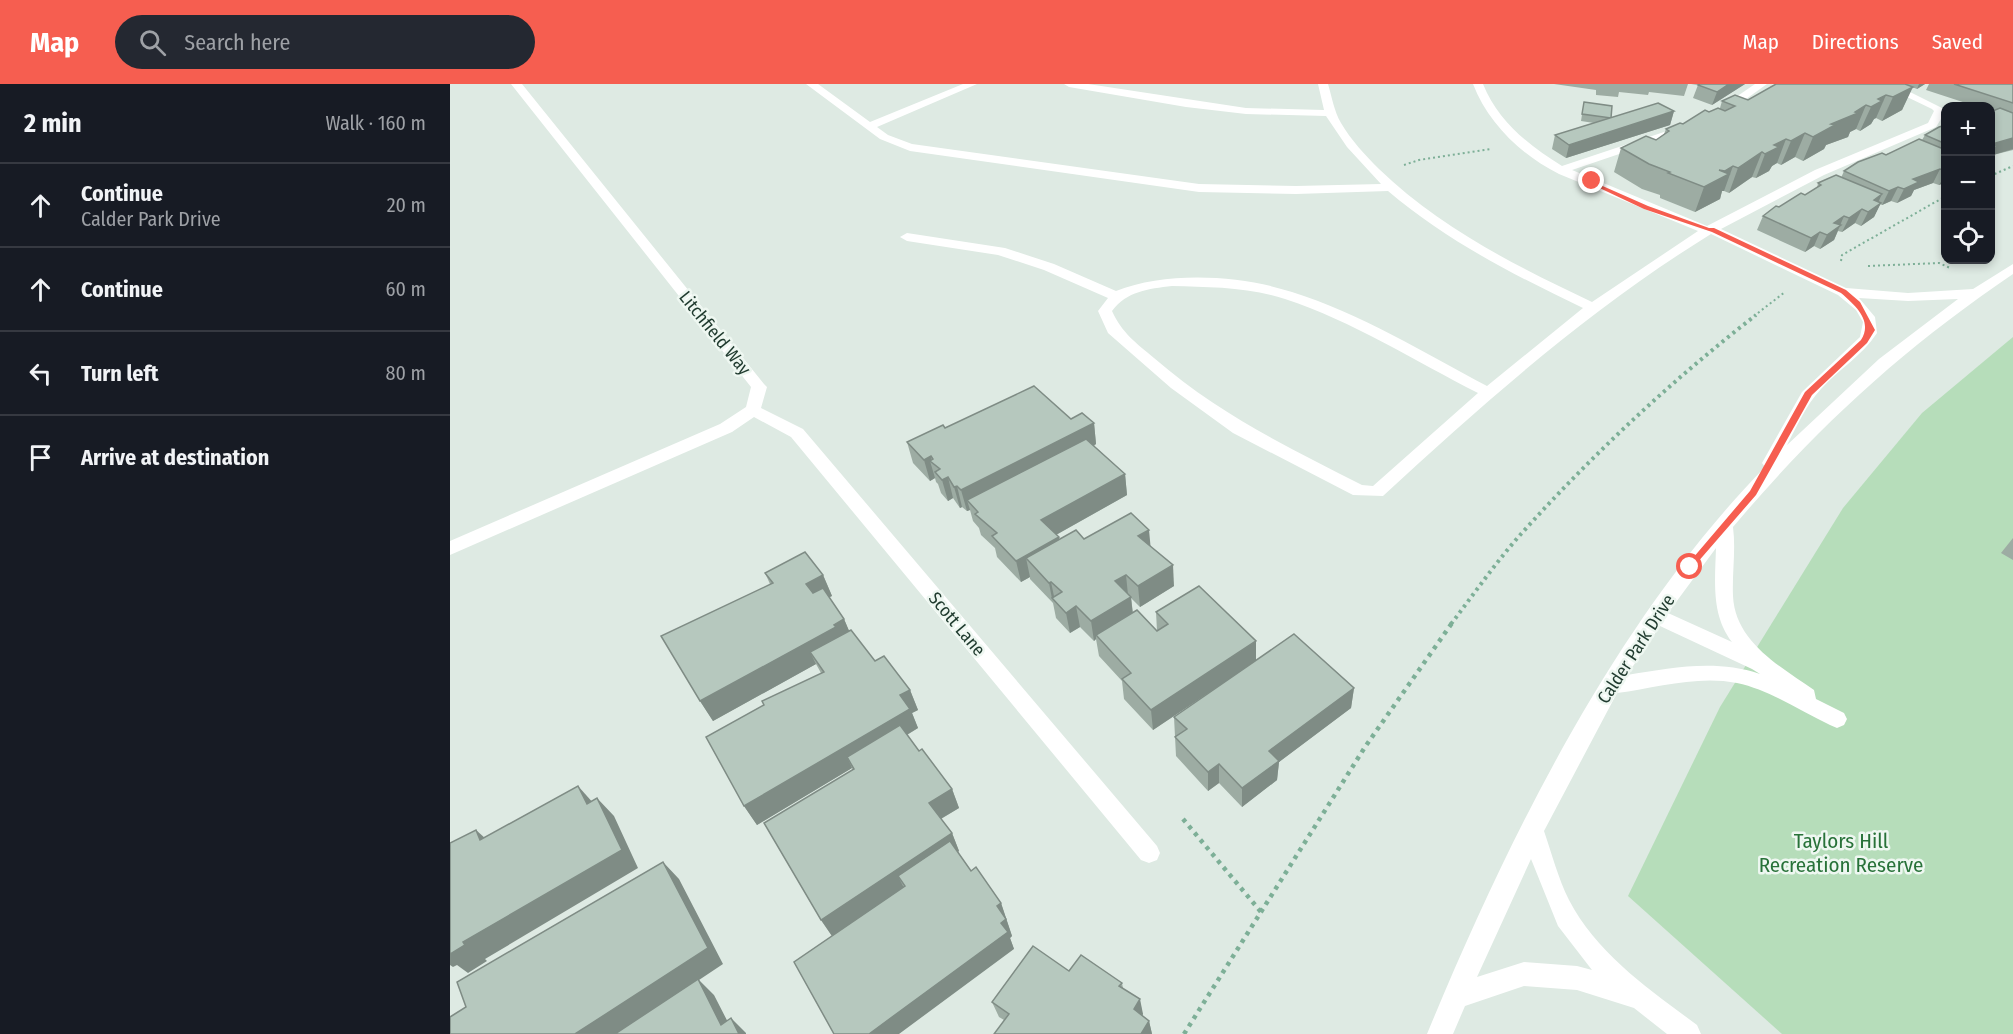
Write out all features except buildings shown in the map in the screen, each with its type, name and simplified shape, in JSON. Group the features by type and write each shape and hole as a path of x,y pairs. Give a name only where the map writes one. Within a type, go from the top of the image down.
{"street":[{"name":"Litchfield Way","path":"516,84 759,387 753,410"},
{"path":"811,84 884,137 910,147 1199,188 1296,190 1389,187"},
{"path":"869,126 972,84"},
{"path":"1069,84 1186,104 1246,111 1330,113"},
{"path":"1323,84 1330,113 1351,146 1389,187 1434,224 1506,266 1594,308"},
{"path":"1478,84 1495,117 1561,170 1592,181 1646,208 1711,230 1818,279 1843,292 1866,315 1871,330 1864,342 1808,394 1753,493"},
{"path":"1714,115 1762,84"},
{"path":"1487,392 1353,323 1288,295 1230,284 1172,282 1143,285 1116,296 1105,311 1113,330 1176,385 1239,429 1359,491 1377,492 1487,392 1594,308 1711,230 1821,170 1932,125 1936,120 1940,111 1936,107 1885,84"},
{"path":"1561,170 1652,141 1691,125"},
{"path":"907,237 1000,251 1049,267 1116,296"},
{"name":"Calder Park Drive","path":"1440,1034 1533,832 1580,738 1655,615 1690,567 1808,431 1928,327 1973,293 2013,268"},
{"path":"1843,292 1929,299 1973,293"},
{"path":"450,548 726,428 753,410"},
{"name":"Scott Lane","path":"753,410 796,433 1149,853"},
{"path":"1725,528 1724,599 1731,627 1759,663"},
{"path":"1610,686 1690,674 1733,675 1780,692 1837,719 1776,672 1655,615"},
{"path":"1533,832 1565,916 1589,952 1641,999 1688,1034"},
{"path":"1456,997 1524,974 1577,978 1641,999"}],"path":[{"path":"1377,175 1419,160 1497,148 1521,140"},
{"path":"1995,174 2013,166"},
{"path":"1184,1034 1371,737 1439,640 1520,535 1611,440 1689,366 1783,293 1799,290 1840,267 1842,255 1941,199"},
{"path":"1183,819 1261,912"}],"green space":[{"name":"Taylors Hill Recreation Reserve","path":"2013,337 2013,1034 1782,1034 1628,896 1720,707 1843,508 1922,413"}],"route":[{"path":"1592,181 1646,208 1709,231 1712,229 1843,292 1857,303 1870,324 1871,330 1864,342 1808,394 1753,493 1690,567"}]}
